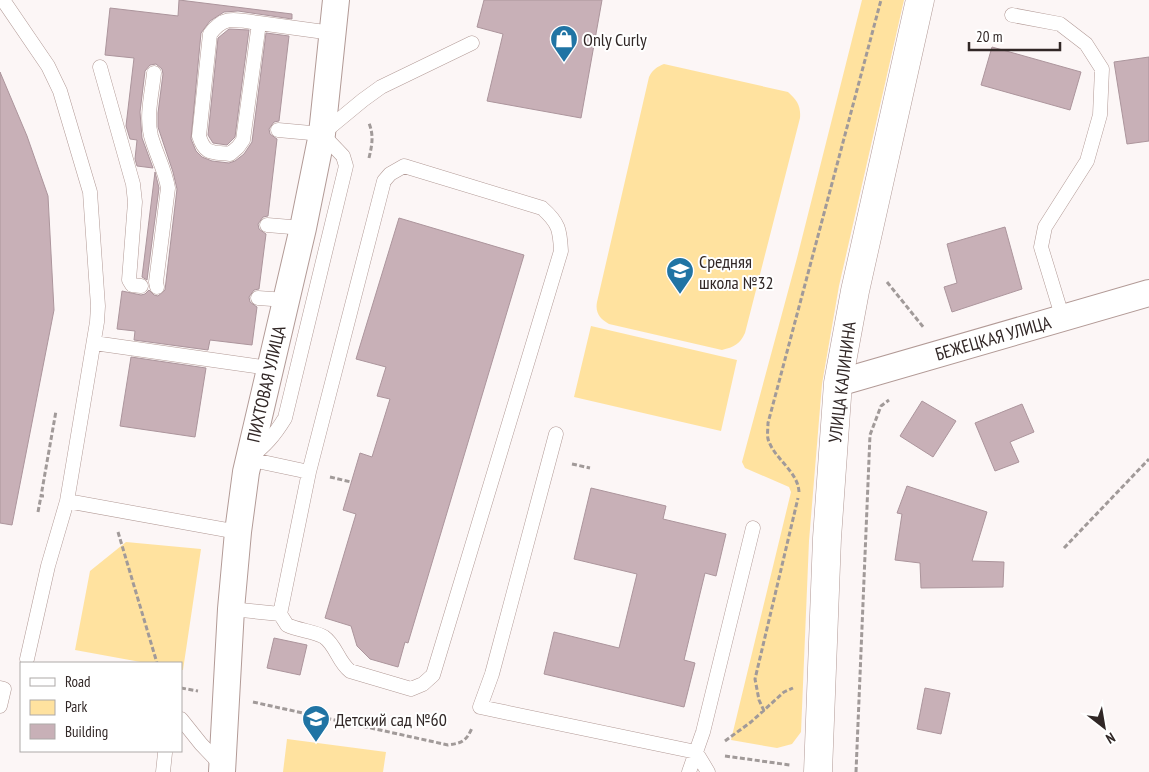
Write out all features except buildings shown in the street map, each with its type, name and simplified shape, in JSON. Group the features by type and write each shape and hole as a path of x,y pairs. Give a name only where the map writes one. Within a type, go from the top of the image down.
{"main road":[{"name":"УЛИЦА КАЛИНИНА","path":"807,769 820,675 838,383 854,291 920,0"}],"street":[{"name":"ПИХТОВАЯ УЛИЦА","path":"222,769 231,609 238,532 248,458 304,228 322,134 336,0"},
{"name":"БЕЖЕЦКАЯ УЛИЦА","path":"838,383 1149,294"}],"lane":[{"path":"3,0 48,66 60,91 90,192 98,306 94,343 67,501 48,566 27,659"},
{"path":"1012,15 1060,24 1086,44 1102,69 1100,115 1087,161 1045,227 1041,247 1063,319"},
{"path":"259,23 243,140 230,154 209,152 202,146 199,136 210,34 216,26 228,19 259,23 332,33"},
{"path":"322,134 363,100 392,80 472,43"},
{"path":"100,67 121,120 133,184 135,202 129,280 132,285 140,286"},
{"path":"154,73 149,117 151,135 168,188 156,282 157,287"},
{"path":"248,458 274,436 285,418 346,166 343,156 322,134 278,130"},
{"path":"404,166 542,208 554,218 560,232 561,251 432,674 423,684 411,689 350,671 344,666 324,636 287,625 280,614 310,472 384,181 390,174 404,166"},
{"path":"267,225 304,228"},
{"path":"258,298 286,300"},
{"path":"94,343 269,368"},
{"path":"556,434 492,674 480,707 696,752 708,772"},
{"path":"248,458 310,472"},
{"path":"67,501 238,532"},
{"path":"689,772 703,732 753,528"},
{"path":"231,609 280,614"},
{"path":"0,688 4,689 0,706"},
{"path":"182,720 222,769"},
{"path":"163,772 165,753"}],"path":[{"path":"764,711 759,700 755,679 799,489 796,480 772,448 768,438 768,423 881,0"},
{"path":"886,280 945,352"},
{"path":"856,772 870,435 881,406 895,395"},
{"path":"37,516 57,409"},
{"path":"1064,548 1149,459"},
{"path":"327,476 351,482"},
{"path":"42,496 67,501"},
{"path":"111,509 157,662"},
{"path":"722,744 764,711 784,692 820,675"},
{"path":"226,696 448,745 460,743 468,738 480,707"},
{"path":"721,756 807,769"}],"green space":[{"path":"862,0 904,0 839,286 822,384 809,541 801,732 792,744 777,748 731,740 791,492 789,487 745,468 742,462 797,258"},
{"path":"664,64 788,92 796,101 800,110 800,118 745,333 736,344 722,350 609,324 601,318 597,309 597,302 649,77 655,69"},
{"path":"591,326 737,360 721,431 574,397"},
{"path":"126,542 201,549 183,670 182,662 141,662 75,650 90,571"},
{"path":"287,739 386,752 383,772 283,772"}],"place":[{"name":"Only Curly","path":"564,63"},
{"name":"Средняя школа №32","path":"680,295"},
{"name":"Детский сад №60","path":"316,743"}]}
